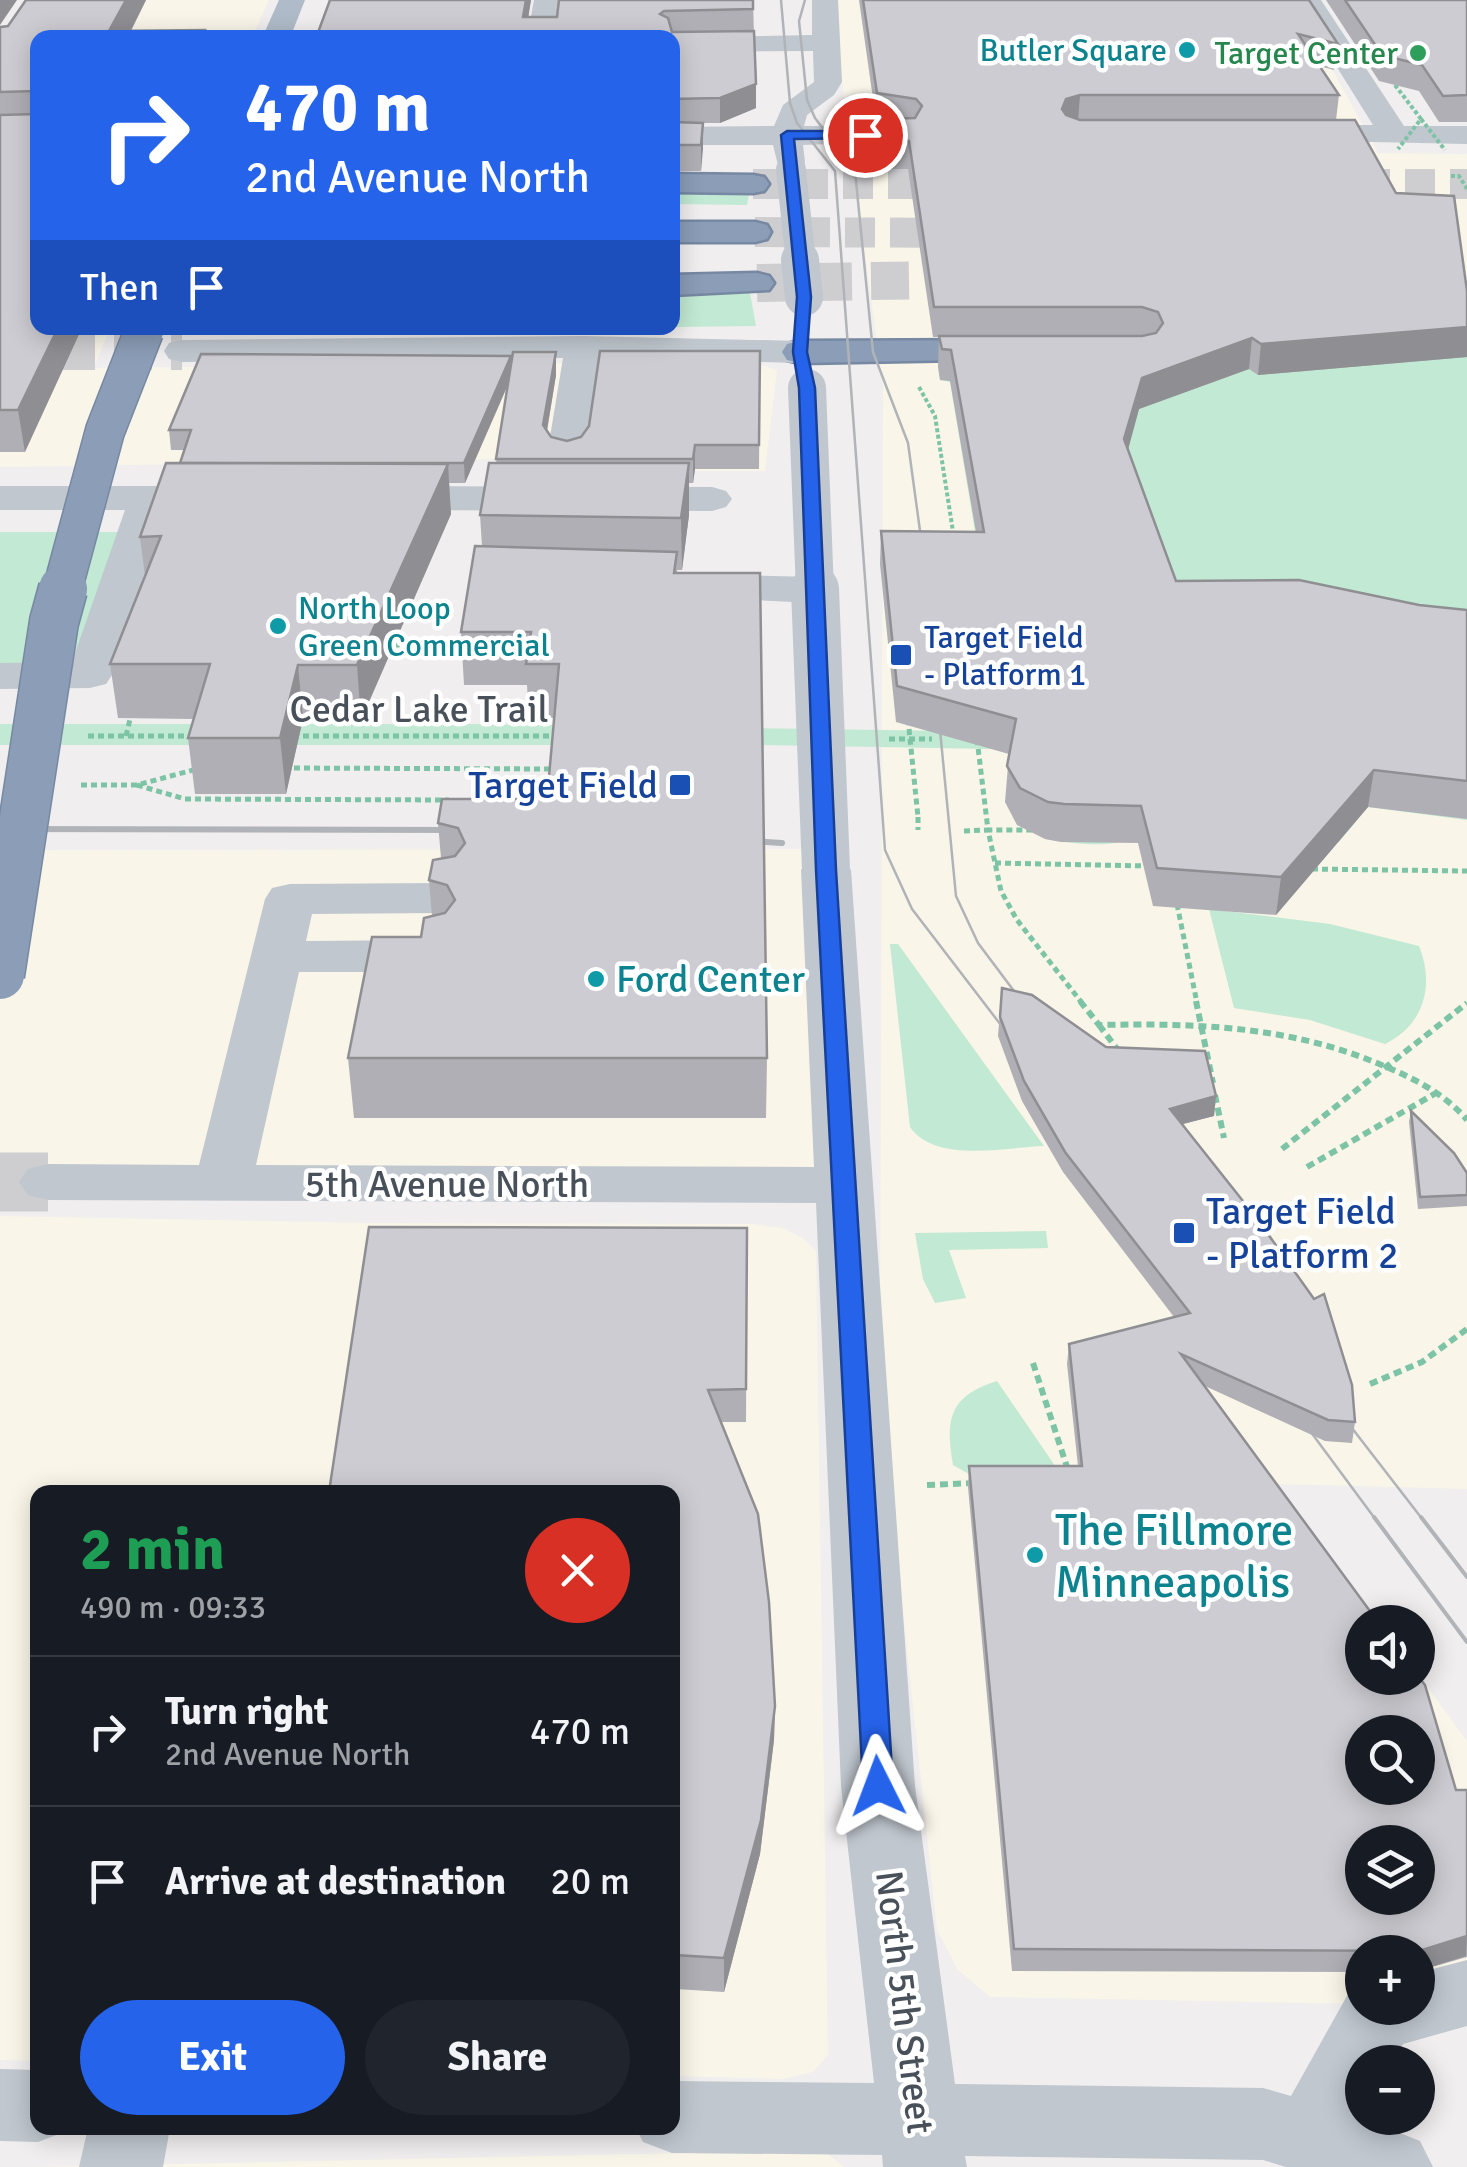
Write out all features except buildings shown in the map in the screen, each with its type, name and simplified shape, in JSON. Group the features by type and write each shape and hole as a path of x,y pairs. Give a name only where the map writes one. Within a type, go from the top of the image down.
{"highway":[{"path":"680,188 755,238"},
{"path":"680,211 755,238"},
{"path":"680,233 755,238"},
{"path":"680,254 755,238"},
{"path":"680,263 755,238"},
{"path":"680,280 755,238"},
{"path":"0,975 54,622 105,431 164,339"},
{"path":"804,370 1041,351"}],"main road":[{"path":"279,30 292,0"}],"street":[{"path":"542,30 547,0"},
{"path":"824,0 828,82 845,99 848,110 841,118 851,135"},
{"path":"1308,0 1404,134"},
{"path":"680,44 828,44"},
{"path":"787,135 792,111 845,99"},
{"path":"1252,134 1404,134 1456,143"},
{"name":"North 5th Street","path":"787,135 804,297 826,870 878,1786 923,2144"},
{"path":"680,136 903,135"},
{"path":"164,339 583,348 804,370"},
{"path":"567,449 583,348"},
{"path":"0,498 266,498"},
{"path":"0,676 90,675 150,498"},
{"path":"343,498 712,498"},
{"path":"643,586 814,590"},
{"path":"223,1184 290,899 440,898"},
{"path":"276,957 430,956"},
{"name":"5th Avenue North","path":"48,1182 845,1185"},
{"path":"1435,2001 1467,1992"},
{"path":"1312,2137 1372,2025"},
{"path":"0,2105 30,2106"},
{"path":"680,2118 923,2144 1262,2124 1371,2156 1391,2167"},
{"path":"121,2167 128,2135"}],"path":[{"path":"1395,85 1404,134 1456,143"},
{"path":"1459,176 1467,190"},
{"path":"912,376 936,416 956,551"},
{"path":"394,646 470,645"},
{"path":"126,736 136,695"},
{"path":"907,703 918,830"},
{"path":"976,726 988,830 1002,890 1017,920 1130,1068"},
{"path":"72,736 202,736"},
{"name":"Cedar Lake Trail","path":"278,736 565,736"},
{"path":"889,740 932,739"},
{"path":"201,768 137,785 185,799 458,800"},
{"path":"280,768 576,769"},
{"path":"964,830 1032,832 1049,826"},
{"path":"996,863 1151,866"},
{"path":"1309,869 1467,872"},
{"path":"1176,896 1224,1138"},
{"path":"1282,1149 1467,1002"},
{"path":"1099,1025 1271,1028 1324,1041 1386,1066 1436,1093 1467,1120"},
{"path":"1308,1168 1436,1093"},
{"path":"1370,1384 1406,1371 1451,1345 1467,1329"},
{"path":"1033,1363 1072,1481"},
{"path":"926,1484 981,1483"}],"shaded area":[{"path":"35,0 269,0 255,30 37,30"},
{"path":"831,0 1294,0 1378,153 1467,154 1467,1489 1276,1484 1366,1605 1345,1605 1345,1695 1433,1695 1467,1741 1467,2006 1435,2005 1435,1935 1345,1935 1345,2004 990,1997 958,1970 937,1930 889,1482 880,1343 883,388"},
{"path":"0,150 30,291 30,335 107,335 94,368 750,361 777,370 765,471 580,471 580,458 0,467"},
{"path":"836,849 839,1162 809,1175 0,1166 0,850"},
{"path":"0,1216 369,1223 753,1224 783,1228 803,1238 816,1251 828,2055 813,2072 783,2079 680,2076 680,1485 30,1485 30,2061 0,2060"},
{"path":"823,2150 844,2167 36,2167"}],"green space":[{"path":"680,188 750,189 747,205 680,204"},
{"path":"750,293 756,326 680,327 680,295"},
{"path":"1467,337 1467,820 1368,807 1338,843 1186,802 1151,828 1122,841 1089,844 1045,839 1028,760 993,749 760,745 0,745 0,724 474,724 951,731 989,615 950,382 940,380 938,366 1105,364"},
{"path":"0,532 138,532 90,675 0,676"},
{"path":"1209,909 1330,924 1419,946 1426,989 1417,1015 1385,1044 1310,1020 1234,1008"},
{"path":"890,944 898,944 1044,1146 954,1150 936,1146 910,1127"},
{"path":"1046,1231 1048,1248 949,1250 966,1298 935,1303 923,1279 915,1233"},
{"path":"997,1381 1064,1479 969,1474 953,1465 950,1435 954,1411 969,1394"}],"tunnel":[{"path":"753,184 984,184"},
{"path":"1315,184 1467,184"},
{"path":"755,232 989,233"},
{"path":"757,283 999,279"},
{"path":"0,351 182,351"},
{"path":"0,1182 48,1182"}],"tram line":[{"path":"781,0 790,103 797,123 835,171 885,850 912,909 1017,1046"},
{"path":"805,0 799,21 807,100 815,118 855,171 873,352 908,443 924,560"},
{"path":"938,709 956,896 978,943 1029,1011"},
{"path":"1338,1410 1423,1520"},
{"path":"1299,1416 1376,1520"},
{"path":"1374,1517 1467,1642"},
{"path":"1421,1517 1467,1577"}],"railway":[{"path":"0,829 465,830"},
{"path":"735,840 782,843"}],"place":[{"name":"Butler Square","path":"1187,50"},
{"name":"Target Center","path":"1418,53"},
{"name":"North Loop Green Commercial","path":"278,626"},
{"name":"Target Field - Platform 1","path":"901,655"},
{"name":"Target Field","path":"680,785"},
{"name":"Ford Center","path":"596,979"},
{"name":"Target Field - Platform 2","path":"1184,1233"},
{"name":"The Fillmore Minneapolis","path":"1035,1555"}],"route":[{"path":"865,135 787,135 804,297 800,352 807,388 826,870 878,1786"}]}
